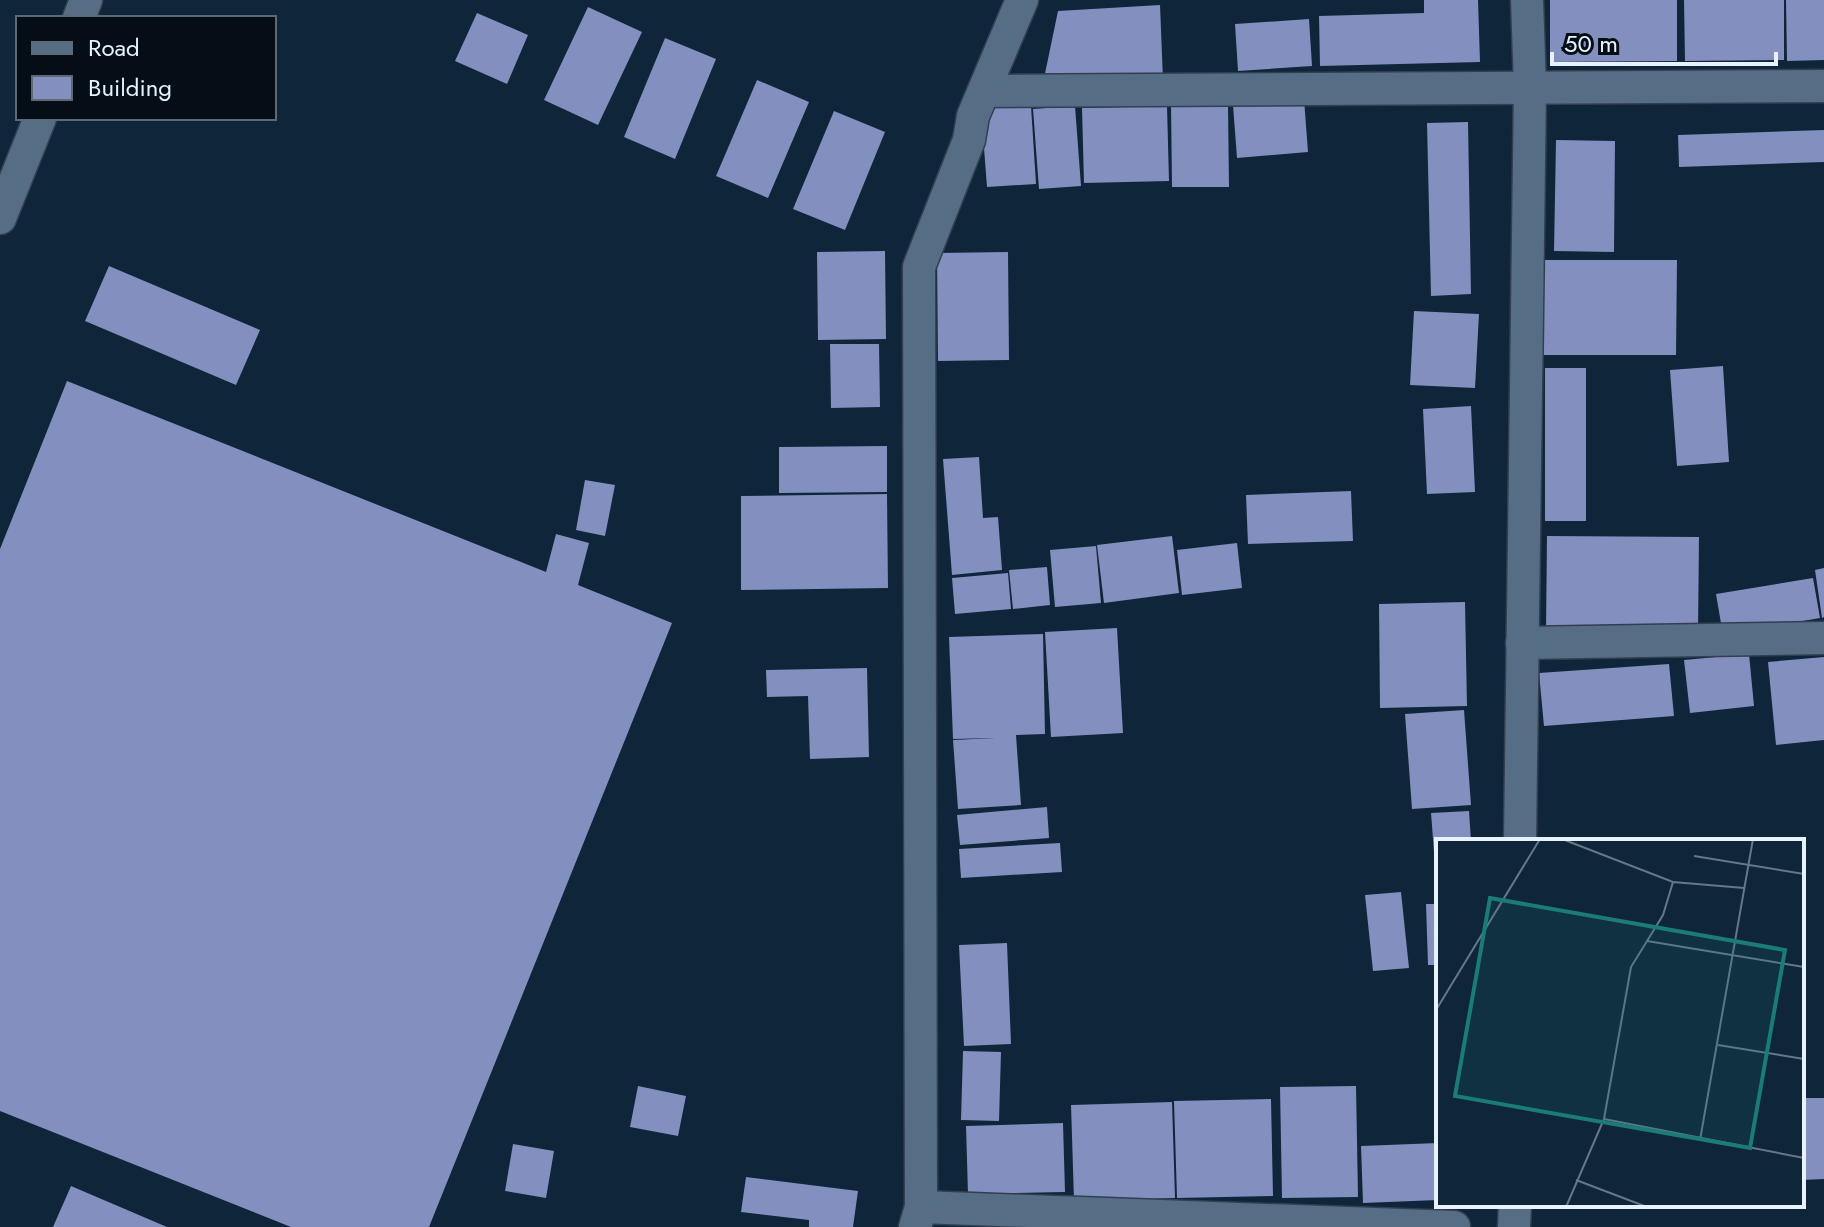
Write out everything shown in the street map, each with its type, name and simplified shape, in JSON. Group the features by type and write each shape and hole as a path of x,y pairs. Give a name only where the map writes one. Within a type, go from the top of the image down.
{"street":[{"path":"1022,0 973,116 969,140 919,267 918,1217 1454,1227"},
{"path":"1520,839 1530,86 1527,0"},
{"path":"985,91 1824,86"},
{"path":"0,218 39,120"},
{"path":"1522,643 1824,638"},
{"path":"1514,1227 1515,1207"}],"building":[{"path":"1424,0 1478,0 1480,62 1320,66 1319,16 1424,13"},
{"path":"1550,0 1677,0 1677,61 1550,62"},
{"path":"1684,0 1784,0 1784,60 1685,61"},
{"path":"1786,0 1824,0 1824,60 1787,61"},
{"path":"1160,5 1163,80 1043,83 1058,11"},
{"path":"588,7 642,32 598,125 544,100"},
{"path":"477,13 528,35 507,84 455,61"},
{"path":"1309,19 1312,66 1238,71 1235,24"},
{"path":"665,38 716,59 675,159 624,137"},
{"path":"757,80 809,102 768,198 716,176"},
{"path":"1304,99 1308,152 1237,158 1233,105"},
{"path":"1228,105 1229,187 1172,187 1171,106"},
{"path":"1031,106 1036,184 987,187 981,109"},
{"path":"1075,106 1081,186 1039,189 1033,109"},
{"path":"1167,106 1169,181 1084,183 1082,108"},
{"path":"834,111 885,132 845,230 793,209"},
{"path":"1468,122 1471,294 1431,296 1427,123"},
{"path":"1824,130 1824,162 1679,167 1678,135"},
{"path":"1556,140 1615,141 1614,252 1554,251"},
{"path":"885,251 886,339 818,340 817,252"},
{"path":"1008,252 1009,360 938,361 937,253"},
{"path":"1542,260 1677,260 1676,355 1542,355"},
{"path":"109,266 260,330 236,385 85,321"},
{"path":"1414,311 1479,314 1475,388 1410,385"},
{"path":"830,344 879,344 880,407 831,408"},
{"path":"1723,366 1729,462 1677,466 1670,370"},
{"path":"1545,368 1586,368 1586,521 1545,521"},
{"path":"67,381 546,572 556,534 589,543 578,585 672,623 429,1227 291,1227 0,1111 0,549"},
{"path":"1471,406 1475,492 1427,494 1423,409"},
{"path":"887,446 887,492 779,493 779,447"},
{"path":"979,457 983,518 998,517 1002,570 952,575 943,459"},
{"path":"585,480 615,485 605,536 576,530"},
{"path":"1351,491 1353,541 1248,544 1246,495"},
{"path":"887,494 888,588 741,590 741,496"},
{"path":"1172,536 1179,593 1104,603 1097,545"},
{"path":"1547,536 1699,537 1698,631 1546,630"},
{"path":"1237,543 1242,588 1182,595 1177,550"},
{"path":"1096,546 1101,603 1055,607 1050,550"},
{"path":"1047,567 1050,605 1013,609 1009,570"},
{"path":"1824,568 1824,617 1822,618 1815,570"},
{"path":"1008,573 1011,609 955,614 952,578"},
{"path":"1813,578 1820,618 1723,635 1716,594"},
{"path":"1465,602 1467,706 1380,708 1379,604"},
{"path":"1117,628 1123,733 1051,737 1045,632"},
{"path":"1043,634 1045,734 1016,735 1021,805 958,809 953,740 995,738 953,739 949,637"},
{"path":"1749,654 1754,706 1690,713 1684,660"},
{"path":"1824,657 1824,740 1776,745 1768,662"},
{"path":"1669,664 1674,716 1544,726 1539,673"},
{"path":"867,668 869,757 810,759 808,696 767,697 766,670"},
{"path":"1464,710 1471,805 1412,809 1405,714"},
{"path":"1047,807 1049,838 960,845 957,815"},
{"path":"1469,811 1471,839 1436,839 1436,878 1431,813"},
{"path":"1060,843 1062,872 961,878 959,849"},
{"path":"1401,892 1409,968 1373,971 1365,895"},
{"path":"1426,904 1436,904 1436,965 1428,965"},
{"path":"1007,943 1011,1044 964,1046 959,945"},
{"path":"963,1051 1001,1052 999,1121 961,1120"},
{"path":"638,1086 686,1096 678,1136 630,1127"},
{"path":"1356,1086 1358,1197 1282,1198 1280,1087"},
{"path":"1804,1098 1824,1098 1824,1179 1804,1180"},
{"path":"1271,1099 1273,1196 1177,1198 1174,1101"},
{"path":"1172,1102 1175,1198 1074,1201 1071,1105"},
{"path":"1063,1123 1065,1192 968,1194 966,1126"},
{"path":"1436,1143 1436,1200 1363,1203 1361,1146"},
{"path":"513,1144 554,1151 546,1198 505,1191"},
{"path":"746,1177 858,1191 853,1227 809,1227 809,1220 741,1212"},
{"path":"71,1186 167,1227 53,1227"}]}
